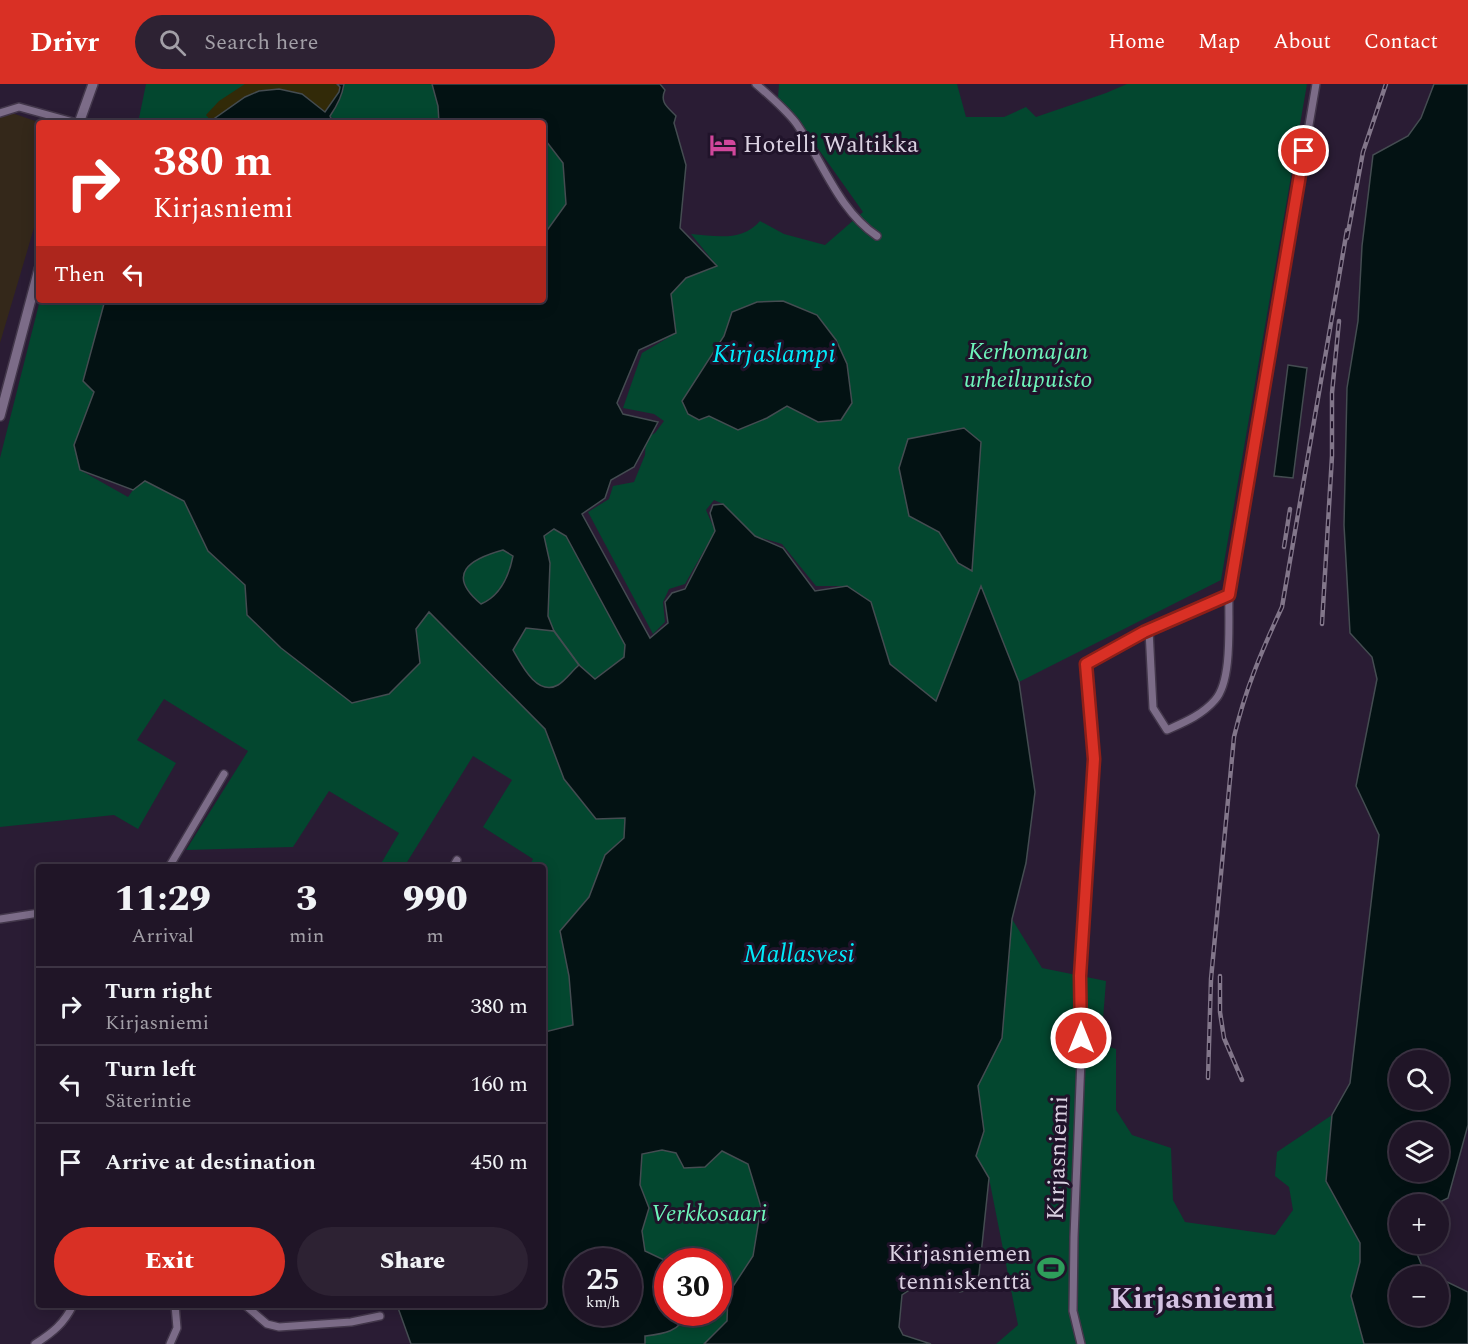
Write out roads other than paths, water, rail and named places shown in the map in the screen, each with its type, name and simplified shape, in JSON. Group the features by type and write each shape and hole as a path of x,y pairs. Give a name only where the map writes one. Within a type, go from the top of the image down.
{"main road":[{"path":"79,120 93,84"},
{"path":"0,416 36,279"}],"street":[{"path":"756,84 795,122 840,195 857,218 877,236"},
{"path":"764,91 769,84"},
{"path":"1149,630 1153,708 1167,730 1198,715 1217,699 1227,672 1229,595 1316,84"},
{"path":"0,113 19,107 67,120"},
{"name":"Kirjasniemi","path":"1081,1344 1073,1311 1074,1237 1081,1059 1080,976 1094,759 1086,664 1149,630 1229,595"},
{"path":"171,864 225,774"},
{"path":"455,864 457,860"},
{"path":"0,920 36,914"},
{"path":"35,1344 57,1329 72,1308"},
{"path":"170,1344 177,1328 175,1308"},
{"path":"248,1308 267,1324 279,1327 351,1322 380,1316"}],"water":[{"path":"337,84 344,84 339,101 330,116 332,120 212,120 245,97 259,91 279,89 302,94 325,112 340,87"},
{"name":"Mallasvesi","path":"432,84 660,84 665,90 664,102 676,116 674,123 686,165 680,228 717,266 686,278 671,294 676,333 639,350 617,403 623,414 658,422 634,467 611,480 605,498 582,514 650,638 668,623 665,602 672,593 685,589 715,531 710,513 713,505 723,504 755,536 783,548 815,591 847,586 871,602 890,664 936,701 981,586 1019,682 1035,792 1026,863 1012,919 1002,1038 978,1086 984,1131 976,1156 989,1178 979,1274 972,1289 960,1292 929,1277 902,1295 899,1327 903,1335 931,1344 704,1344 722,1326 732,1326 732,1288 753,1256 761,1207 748,1164 722,1151 705,1167 684,1168 676,1153 662,1150 642,1154 640,1185 649,1208 642,1231 645,1251 654,1255 654,1326 678,1326 675,1328 664,1333 645,1336 645,1344 411,1344 398,1308 546,1308 546,1032 573,1025 569,976 560,931 589,897 605,855 624,838 625,818 596,819 564,779 545,729 429,612 416,629 420,663 389,694 352,703 281,648 247,615 245,585 208,551 184,501 145,481 133,490 80,470 74,445 94,392 83,381 104,303 546,303 546,232 566,204 563,163 546,141 546,120 439,120","holes":["554,529 566,536 625,645 624,657 595,679 579,665 558,685 550,688 543,687 531,677 513,650 526,628 554,631 548,616 550,563 544,536","503,550 513,556 509,571 498,591 481,604 470,593 463,576 472,563"]},
{"path":"1434,84 1468,84 1468,1125 1449,1194 1389,1194 1389,1254 1417,1254 1422,1266 1389,1266 1389,1326 1449,1326 1449,1283 1468,1292 1468,1344 1364,1344 1351,1296 1360,1262 1360,1243 1326,1181 1332,1115 1350,1083 1379,835 1356,786 1377,679 1372,657 1350,633 1344,525 1347,388 1358,321 1362,246 1373,155 1408,136 1421,118"},
{"name":"Kirjaslampi","path":"783,301 817,315 836,340 847,364 852,403 841,420 818,422 787,406 767,418 738,430 709,416 699,420 688,414 682,401 724,336 732,312 757,302"},
{"path":"1288,365 1307,368 1293,478 1274,476"},
{"path":"964,428 981,442 972,571 958,563 939,532 909,516 899,468 908,439"}],"waterway":[{"path":"554,631 579,665"}],"railway":[{"path":"1347,238 1363,152 1386,84"},
{"path":"1208,1078 1211,979 1234,737 1255,670 1282,607 1347,230"},
{"path":"1322,624 1332,456 1332,393 1339,321"},
{"path":"1284,547 1290,509"},
{"path":"1220,976 1220,1012 1224,1038 1242,1080"}],"place":[{"name":"Hotelli Waltikka","path":"723,145"},
{"name":"Kirjasniemen tenniskenttä","path":"1051,1268"}],"district":[{"name":"Kirjasniemi","path":"1192,1299"}],"park label":[{"name":"Kerhomajan urheilupuisto","path":"1028,366"},
{"name":"Verkkosaari","path":"709,1214"}]}
